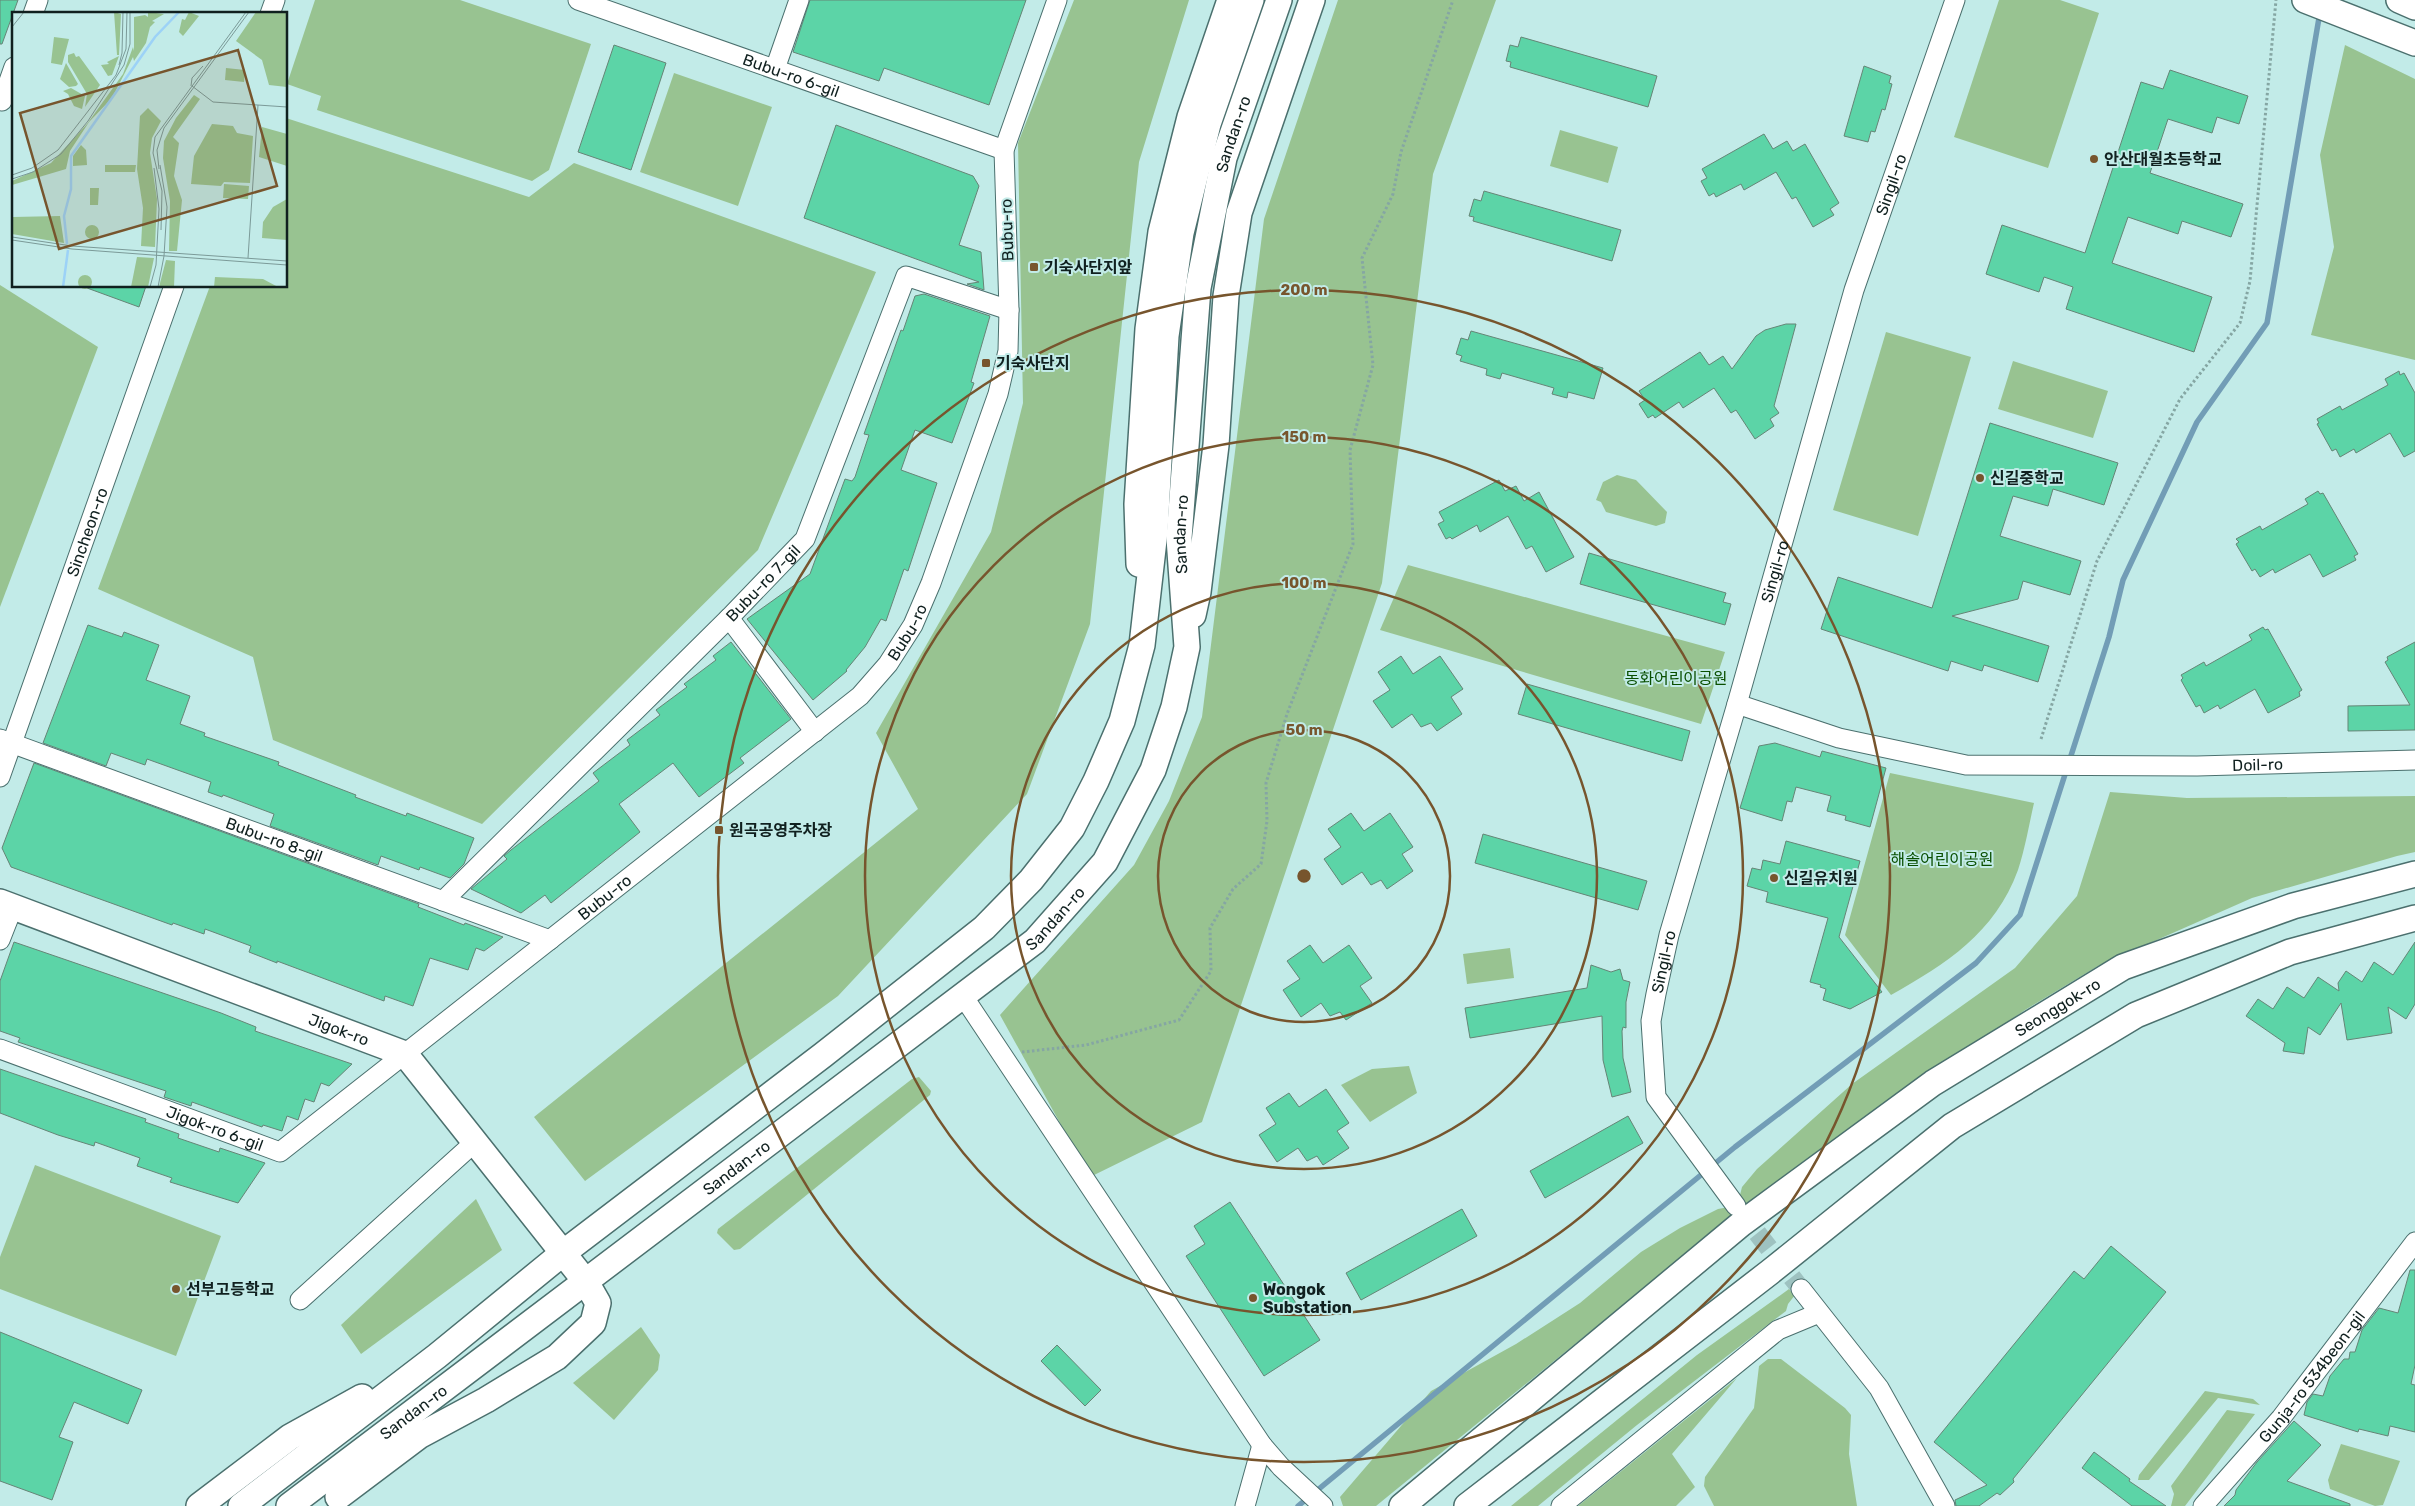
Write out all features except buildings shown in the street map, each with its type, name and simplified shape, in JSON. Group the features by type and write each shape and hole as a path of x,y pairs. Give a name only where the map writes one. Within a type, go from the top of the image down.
{"main road":[{"path":"1142,645 1136,504 1148,329 1164,222 1190,117 1230,0"},
{"name":"Sandan-ro","path":"241,1506 437,1356 563,1253 823,1055 984,928 1031,880 1072,828 1096,781 1122,721 1142,645 1155,531 1166,336 1181,233 1208,124 1251,0"},
{"name":"Sandan-ro","path":"289,1506 1035,941 1105,862 1153,770 1174,707 1186,647 1179,538 1198,288 1224,158 1279,0"},
{"path":"1186,647 1201,572 1216,445 1226,296 1239,213 1312,0"},
{"path":"2305,0 2415,43"},
{"path":"2399,0 2415,7"},
{"name":"Seonggok-ro","path":"1402,1506 1738,1215 1933,1083 2123,967 2293,906 2415,874"},
{"name":"Jigok-ro","path":"6,904 406,1054"},
{"path":"1467,1506 1770,1272 1952,1126 2136,1015 2290,952 2415,918"},
{"path":"332,1501 419,1436 486,1400 556,1357 593,1323 598,1303 586,1282 406,1054"},
{"path":"199,1506 290,1437 437,1356"},
{"path":"332,1501 455,1379"}],"street":[{"path":"34,12 38,0"},
{"path":"271,12 275,0"},
{"name":"Bubu-ro 6-gil","path":"578,0 1004,150"},
{"path":"775,69 799,0"},
{"name":"Bubu-ro","path":"406,1054 815,732 865,690 888,664 913,625 931,583 998,394 1008,351 1009,310 1004,150 1058,0"},
{"name":"Singil-ro","path":"1738,1215 1656,1096 1651,1021 1668,935 1737,704 1854,290 1955,0"},
{"path":"5,102 12,75"},
{"name":"Bubu-ro 7-gil","path":"443,901 729,618 805,539 906,276 1009,310"},
{"name":"Sincheon-ro","path":"0,778 6,741 173,288"},
{"path":"729,618 815,732"},
{"name":"Doil-ro","path":"1737,704 1849,740 1966,765 2197,766 2415,760"},
{"name":"Bubu-ro 8-gil","path":"6,741 550,940"},
{"path":"0,940 6,904"},
{"path":"963,996 1262,1445 1281,1467 1323,1506"},
{"name":"Jigok-ro 6-gil","path":"0,1049 280,1152 406,1054"},
{"path":"300,1300 475,1142"},
{"name":"Gunja-ro 534beon-gil","path":"2203,1506 2281,1418 2415,1242"},
{"path":"1801,1289 1879,1388 1946,1506"},
{"path":"1561,1506 1778,1330 1819,1313"},
{"path":"1245,1506 1262,1445"}],"path":[{"path":"1001,1055 1086,1045 1179,1020 1210,972 1210,928 1233,889 1261,864 1267,821 1266,783 1286,714 1353,544 1350,450 1373,365 1362,258 1393,194 1401,152 1453,0"},
{"path":"2040,739 2097,561 2180,399 2240,324 2250,281 2276,0"}],"green space":[{"path":"315,0 460,0 591,44 549,170 532,181 317,110 321,96 288,84"},
{"path":"1074,0 1189,0 1139,162 1090,624 1027,794 838,996 585,1181 534,1117 918,809 876,733 991,532 1023,403 1018,143"},
{"path":"1338,0 1496,0 1433,174 1382,583 1202,1122 1090,1177 1000,1015 1134,865 1169,801 1202,717 1264,219"},
{"path":"1999,0 2060,0 2099,13 2048,168 1954,137"},
{"path":"2345,45 2415,79 2415,360 2311,335 2334,247 2320,155"},
{"path":"674,73 772,107 738,206 640,172"},
{"path":"288,119 529,197 574,163 876,272 758,550 482,824 273,740 253,657 98,589 209,288 288,288"},
{"path":"1560,130 1618,147 1608,183 1550,166"},
{"path":"0,285 98,347 0,607"},
{"path":"1886,332 1971,357 1918,536 1833,510"},
{"path":"2013,361 2108,391 2093,438 1998,409"},
{"path":"1617,475 1636,480 1667,512 1665,523 1656,526 1606,512 1601,502 1596,500 1603,482"},
{"name":"동화어린이공원","path":"1408,565 1725,652 1701,724 1380,630"},
{"name":"해솔어린이공원","path":"1890,773 2034,803 2018,870 1996,912 1982,929 1949,958 1891,995 1845,935"},
{"path":"2110,792 2187,798 2415,796 2415,852 2252,898 2098,966 2025,1010 1887,1107 1690,1253 1376,1506 1343,1506 1340,1497 1431,1391 1516,1344 1580,1303 1641,1252 1680,1228 1718,1209 1729,1207 1739,1199 1742,1187 1757,1169 1852,1084 2015,968 2077,896"},
{"path":"1510,948 1514,978 1467,984 1463,954"},
{"path":"1409,1066 1417,1093 1370,1122 1341,1085 1372,1069"},
{"path":"919,1077 931,1091 930,1095 740,1249 734,1250 717,1233 718,1229 912,1079"},
{"path":"35,1165 221,1236 176,1356 0,1289 0,1257"},
{"path":"476,1199 502,1250 361,1354 341,1325"},
{"path":"1789,1289 1795,1295 1788,1304 1786,1311 1637,1425 1538,1506 1511,1506 1697,1355"},
{"path":"641,1327 660,1355 658,1370 614,1420 573,1383"},
{"path":"1768,1359 1781,1359 1845,1408 1851,1415 1849,1454 1857,1506 1714,1506 1704,1486 1705,1477 1754,1408 1759,1366"},
{"path":"1737,1378 1672,1454 1695,1487 1676,1506 1578,1506"},
{"path":"2205,1391 2253,1399 2260,1405 2218,1398 2149,1480 2138,1480 2139,1475"},
{"path":"2227,1410 2255,1414 2185,1506 2171,1506 2174,1494 2171,1486"},
{"path":"2341,1444 2400,1461 2383,1505 2375,1506 2330,1489 2328,1480"}],"waterway":[{"path":"1298,1506 1735,1147 1976,963 2020,915 2109,637 2123,580 2197,422 2267,323 2320,12"}],"tunnel":[{"path":"1740,1211 1801,1289"}],"place":[{"name":"안산대월초등학교","path":"2094,159"},
{"name":"기숙사단지앞","path":"1034,267"},
{"name":"기숙사단지","path":"986,363"},
{"name":"신길중학교","path":"1980,478"},
{"name":"원곡공영주차장","path":"719,830"},
{"name":"신길유치원","path":"1774,878"},
{"name":"선부고등학교","path":"176,1289"},
{"name":"Wongok Substation","path":"1253,1298"}]}
